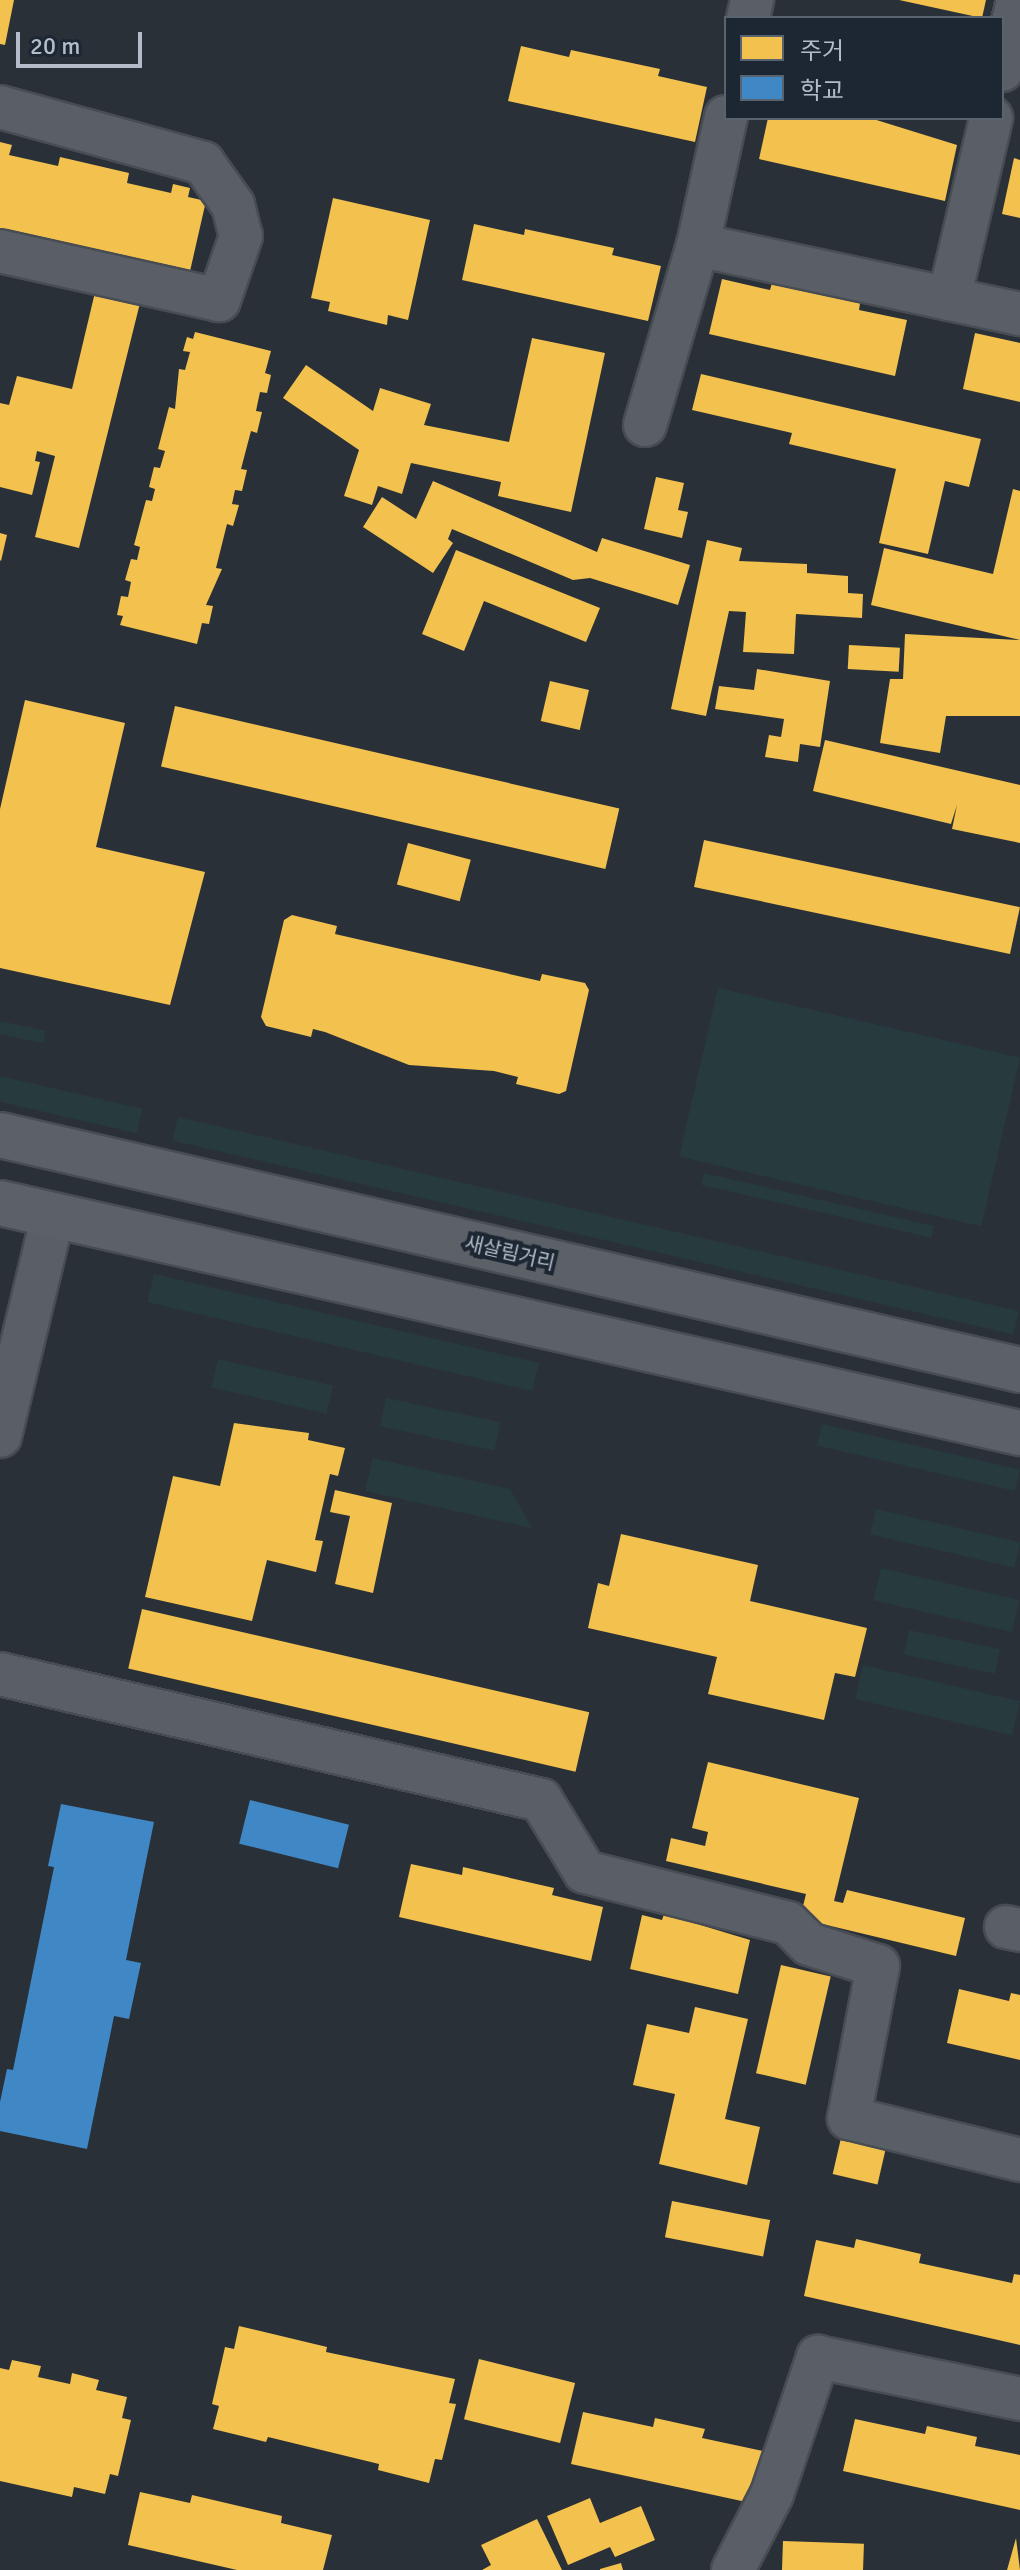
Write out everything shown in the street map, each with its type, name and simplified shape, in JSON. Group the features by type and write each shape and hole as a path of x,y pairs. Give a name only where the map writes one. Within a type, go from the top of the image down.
{"main road":[{"name":"새살림거리","path":"0,1135 1020,1370"},
{"path":"0,1203 1020,1433"}],"street":[{"path":"1004,61 1018,0"},
{"path":"0,107 203,163 233,205 241,236 219,300 0,251"},
{"path":"645,425 698,245 725,120"},
{"path":"949,299 991,120"},
{"path":"698,245 1020,314"},
{"path":"0,1436 53,1215"},
{"path":"0,1674 541,1800 585,1872 788,1923 809,1944 878,1966 849,2118 1020,2160"},
{"path":"733,2570 772,2494 818,2357 1020,2399"}],"green space":[{"path":"718,988 1020,1058 981,1226 679,1157"},
{"path":"0,1021 46,1031 43,1043 0,1034"},
{"path":"0,1076 142,1109 137,1133 0,1102"},
{"path":"178,1117 1019,1311 1013,1335 173,1140"},
{"path":"704,1173 934,1226 931,1238 701,1185"},
{"path":"154,1274 539,1363 532,1391 147,1302"},
{"path":"218,1359 333,1386 326,1414 211,1387"},
{"path":"386,1398 500,1422 494,1451 380,1426"},
{"path":"822,1424 1020,1470 1015,1491 817,1445"},
{"path":"373,1458 510,1489 532,1528 365,1491"},
{"path":"876,1509 1020,1542 1014,1568 870,1534"},
{"path":"881,1568 1019,1600 1012,1632 874,1600"},
{"path":"909,1630 1000,1649 995,1674 904,1654"},
{"path":"863,1665 1020,1701 1012,1735 855,1699"}],"building: 주거":[{"path":"0,0 14,0 5,45 0,44"},
{"path":"899,0 986,0 982,16"},
{"path":"521,46 569,57 571,50 660,69 658,76 707,87 695,142 508,101"},
{"path":"768,120 876,120 957,145 945,201 759,159"},
{"path":"0,142 12,145 9,155 58,166 60,157 129,173 127,183 171,193 173,184 190,188 188,197 206,201 188,280 0,236"},
{"path":"1014,158 1020,160 1020,218 1002,214"},
{"path":"333,198 430,220 408,320 388,315 387,325 328,311 330,302 311,298"},
{"path":"474,224 524,235 525,229 614,248 612,255 661,266 648,321 462,280"},
{"path":"722,279 770,290 772,283 860,303 859,310 907,320 895,376 709,334"},
{"path":"96,288 141,299 79,548 35,537 55,456 37,451 35,461 40,462 32,495 0,487 0,403 9,405 17,376 72,389"},
{"path":"195,332 271,351 265,373 271,375 267,393 260,392 256,411 262,412 257,433 251,431 241,469 247,470 242,491 235,490 232,504 239,505 233,526 227,524 216,568 222,569 206,605 213,606 209,624 202,623 197,644 120,625 123,616 117,615 121,596 128,597 131,582 125,580 131,559 137,560 140,547 134,545 146,500 152,501 155,489 149,487 154,467 160,468 165,451 158,449 169,407 175,409 179,369 185,370 190,352 183,351 187,337 193,339"},
{"path":"975,333 1020,343 1020,402 963,389"},
{"path":"532,338 605,353 571,512 498,496 501,482 411,463 402,494 378,486 372,505 344,496 359,450 283,398 306,365 373,411 380,388 431,404 424,425 509,442"},
{"path":"701,374 981,439 969,487 945,481 928,554 879,543 896,469 789,444 792,433 692,410"},
{"path":"656,477 684,483 678,510 688,512 682,538 644,529"},
{"path":"433,481 597,552 602,538 690,565 678,605 590,578 573,580 452,529 448,539 453,543 433,573 363,527 382,497 416,519"},
{"path":"1013,489 1020,491 1020,640 871,605 884,548 993,574"},
{"path":"0,533 7,535 1,561 0,560"},
{"path":"707,540 742,548 739,561 807,564 807,573 848,576 848,593 863,594 862,618 796,614 794,654 743,652 746,612 729,611 706,716 671,709"},
{"path":"456,550 600,608 586,642 484,601 464,651 422,634"},
{"path":"905,634 1020,640 1020,716 946,716 940,753 880,743 890,679 903,679"},
{"path":"849,645 900,648 899,672 848,669"},
{"path":"757,669 830,681 820,747 800,744 798,762 765,757 769,735 781,737 784,719 715,709 719,686 754,690"},
{"path":"550,681 589,690 580,730 541,721"},
{"path":"25,700 125,723 96,847 205,872 170,1005 0,968 0,809"},
{"path":"175,706 619,809 605,869 161,766"},
{"path":"825,740 1020,785 1020,843 952,829 957,805 951,824 813,791"},
{"path":"704,840 1020,907 1010,954 694,887"},
{"path":"408,843 471,860 460,901 397,885"},
{"path":"292,915 337,926 335,934 540,981 542,974 585,983 589,990 566,1091 559,1094 516,1084 518,1077 494,1071 409,1065 325,1032 313,1029 311,1037 266,1026 261,1017 284,920"},
{"path":"234,1423 309,1433 308,1440 345,1448 338,1476 330,1474 315,1540 323,1541 316,1572 267,1560 252,1621 145,1597 173,1476 220,1486"},
{"path":"335,1490 392,1503 373,1593 335,1584 350,1516 330,1512"},
{"path":"621,1534 758,1565 750,1601 867,1628 855,1677 835,1673 824,1720 708,1694 717,1657 588,1628 598,1583 609,1586"},
{"path":"142,1609 589,1712 576,1772 128,1668"},
{"path":"708,1762 859,1798 834,1901 843,1903 847,1890 965,1918 956,1956 810,1921 803,1906 806,1894 666,1861 671,1838 705,1846 708,1832 692,1828"},
{"path":"411,1864 462,1875 463,1867 554,1888 552,1895 603,1907 591,1961 399,1917"},
{"path":"664,1914 750,1940 738,1994 630,1969 642,1915 662,1920"},
{"path":"781,1965 831,1976 806,2085 756,2073"},
{"path":"959,1989 1009,2001 1011,1993 1020,1995 1020,2060 947,2043"},
{"path":"695,2007 748,2019 725,2119 760,2127 747,2185 659,2164 675,2094 633,2085 647,2024 689,2033"},
{"path":"841,2138 886,2148 877,2184 833,2174"},
{"path":"672,2201 770,2220 763,2256 665,2237"},
{"path":"856,2239 921,2254 919,2263 1012,2283 1014,2274 1020,2275 1020,2345 804,2296 816,2240 854,2248"},
{"path":"239,2326 327,2347 326,2352 455,2379 449,2403 456,2404 442,2460 435,2459 429,2483 378,2470 379,2464 268,2437 266,2442 213,2429 219,2406 212,2404 225,2347 234,2349"},
{"path":"479,2359 575,2383 560,2443 464,2419"},
{"path":"12,2360 41,2366 38,2377 70,2384 72,2373 99,2380 96,2390 127,2397 122,2418 131,2420 118,2476 110,2474 105,2494 74,2487 72,2497 0,2481 0,2368 9,2370"},
{"path":"583,2412 653,2427 655,2418 705,2429 702,2438 772,2453 760,2505 571,2464"},
{"path":"855,2419 925,2434 927,2426 977,2437 975,2446 1020,2455 1020,2510 843,2471"},
{"path":"140,2492 190,2503 192,2495 282,2516 281,2523 332,2535 323,2570 237,2570 128,2545"},
{"path":"590,2498 600,2523 641,2506 655,2540 615,2557 610,2547 568,2565 547,2516"},
{"path":"537,2519 562,2570 482,2570 491,2565 481,2545"},
{"path":"1016,2538 1020,2570 1007,2570"},
{"path":"783,2541 864,2544 863,2570 782,2570"},
{"path":"621,2563 623,2570 600,2570 600,2569"}],"building: 학교":[{"path":"250,1800 349,1825 338,1868 239,1844"},
{"path":"61,1804 154,1822 126,1960 141,1963 129,2019 114,2016 87,2149 0,2131 0,2102 7,2069 13,2070 54,1867 48,1866"}]}
